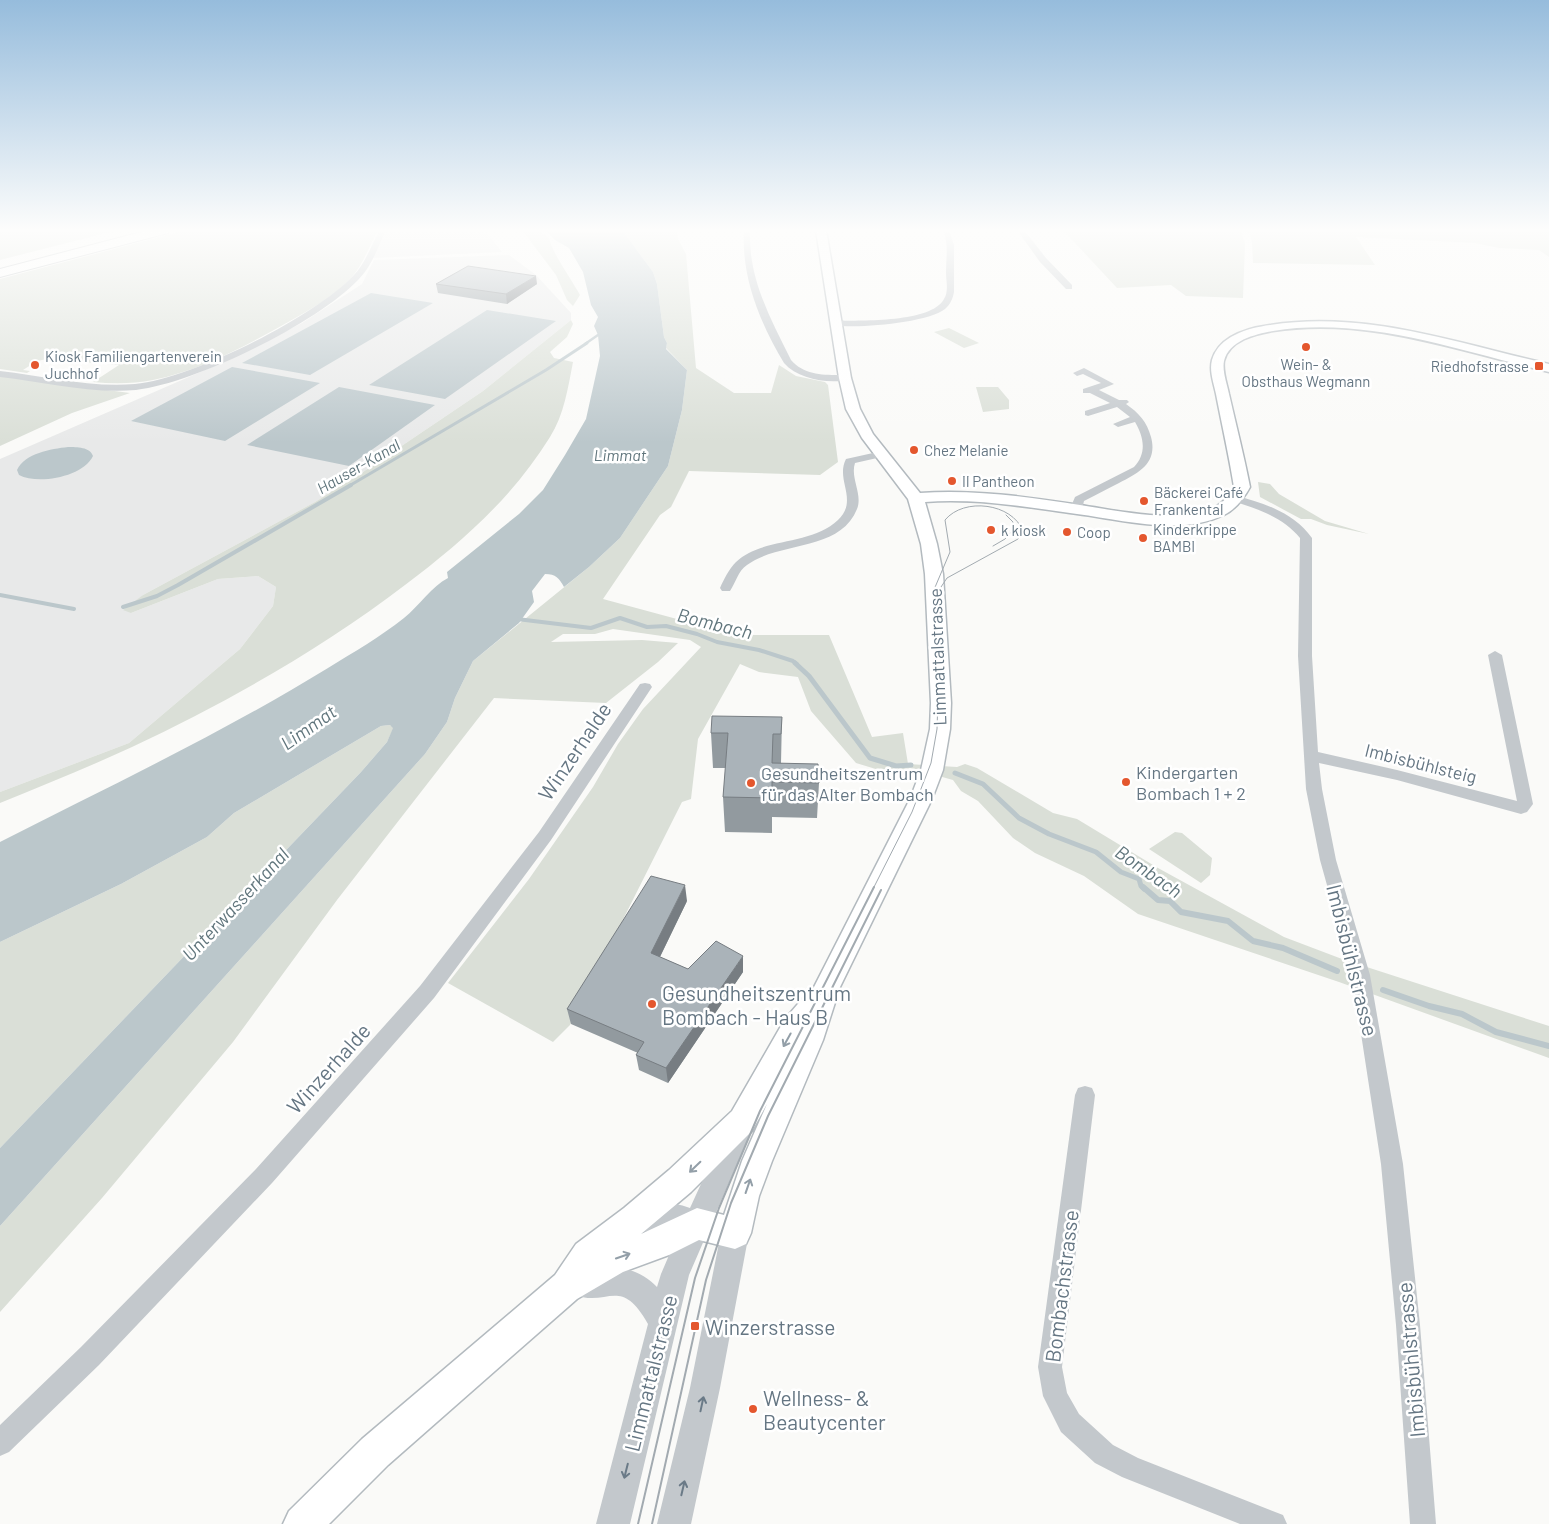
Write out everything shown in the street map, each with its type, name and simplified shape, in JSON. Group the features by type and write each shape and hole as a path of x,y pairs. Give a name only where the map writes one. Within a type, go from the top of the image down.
{"main road":[{"name":"Limmattalstrasse","path":"735,1233 744,1196 757,1160 809,1040 827,987 921,799 932,770 940,729 941,703 934,574 929,544 916,498 882,454 853,409 845,378 834,301"},
{"path":"916,498 971,496 1149,519 1188,518 1209,515 1224,508 1236,499 1242,487 1220,382 1218,365 1220,356 1225,348 1242,336 1286,326 1323,324 1356,326 1420,336 1549,368"},
{"name":"Limmattalstrasse","path":"742,1121 795,1026 827,987"},
{"path":"565,1287 587,1255 686,1175 742,1121"},
{"path":"302,1524 374,1452 565,1287 615,1259 658,1244 697,1224 735,1233"}],"street":[{"path":"0,374 125,388 148,386 203,368 284,327 327,301"},
{"path":"758,301 790,366 802,373 845,378"},
{"path":"838,325 913,318 932,313 944,306 948,301"},
{"path":"1076,509 1079,499 1131,473 1145,462 1149,452 1144,428 1138,418 1119,404 1086,391 1109,384 1084,371 1077,373"},
{"path":"1088,413 1130,400 1103,386"},
{"path":"1118,424 1138,418"},
{"path":"726,588 741,563 752,557 814,538 832,530 844,520 852,508 848,470 850,461 882,454"},
{"name":"Imbisbühlstrasse","path":"1236,499 1280,514 1297,527 1306,538 1306,656 1314,789 1328,860 1362,975 1392,1164 1408,1326 1423,1524"},
{"name":"Imbisbühlsteig","path":"1311,756 1406,777 1521,808 1525,804 1495,655"},
{"name":"Winzerhalde","path":"0,1442 90,1356 264,1176 428,992 545,836 645,687"},
{"name":"Bombachstrasse","path":"1085,1095 1050,1367 1055,1396 1070,1424 1104,1454 1131,1468 1274,1524"},
{"name":"Limmattalstrasse","path":"613,1524 675,1274 742,1121"},
{"path":"635,1218 674,1216 697,1224"},
{"name":"Limmattalstrasse","path":"674,1524 705,1388 735,1233"},
{"path":"565,1287 605,1280 632,1283 642,1290 656,1308 663,1322"}],"shaded area":[{"path":"0,301 322,301 306,312 224,356 189,370 153,380 116,383 93,382 119,365 47,359 37,361 23,370 30,371 27,373 0,369"},
{"path":"336,301 560,301 571,313 571,320 483,391 363,472 315,502 143,595 131,613 218,579 258,576 276,587 273,606 240,649 129,743 0,792 0,459 221,363 302,323"},
{"path":"568,301 576,301 573,306"},
{"path":"659,301 690,301 696,368 734,393 771,393 779,365 796,376 825,382 828,385 838,462 820,475 689,471 671,507 660,515 603,599 736,635 829,635 872,737 903,733 908,764 957,767 965,764 977,768 1053,813 1077,819 1158,868 1284,937 1342,959 1549,1026 1549,1058 1339,982 1138,914 1084,876 1035,853 1013,838 978,801 961,791 953,780 910,768 889,773 856,763 811,711 798,677 759,672 740,664 698,739 691,799 682,802 570,1025 553,1042 448,983 529,879 593,787 618,744 643,709 701,647 690,640 613,629 595,634 563,634 551,642 642,640 678,643 658,662 606,703 494,698 337,900 233,1042 102,1198 0,1312 0,1226 425,754 447,722 455,698 473,661 589,567 620,538 668,466 682,410 687,370 666,348 667,343 664,337"},
{"path":"571,320 573,324 567,337 550,352 554,358 573,362 565,401 555,429 520,480 485,518 446,553 340,631 307,653 238,693 132,747 0,803 0,792 129,743 240,649 273,606 276,587 258,576 218,579 131,613 123,610 143,595 315,502 363,472 483,391"},
{"path":"949,328 979,343 964,348 934,332"},
{"path":"0,376 130,393 72,413 0,446"},
{"path":"976,387 998,387 1009,400 1009,409 983,412"},
{"path":"1258,482 1270,484 1279,494 1325,521 1369,534 1327,525 1311,519 1301,519 1260,497"},
{"path":"390,725 394,727 387,742 361,772 0,1148 0,942 121,884 207,837 234,813 381,726"},
{"path":"1175,832 1182,833 1212,858 1210,875 1201,883 1149,849"}],"water":[{"path":"356,301 421,301 433,303 310,375 242,363"},
{"name":"Limmat","path":"590,301 659,301 664,337 667,343 666,349 687,370 682,410 668,466 620,538 589,567 564,587 557,577 545,574 532,591 534,602 519,623 473,661 455,698 447,722 425,754 0,1226 0,1148 361,772 387,742 393,728 390,725 381,726 234,813 207,837 121,884 0,942 0,842 248,715 367,644 410,613 436,586 448,578 447,572 519,514 543,490 586,419 600,356 598,335 594,326 598,317"},
{"path":"487,310 556,321 445,399 369,385"},
{"path":"232,367 320,383 225,441 131,421"},
{"path":"339,387 435,405 349,466 247,445"},
{"path":"68,447 86,449 93,456 80,469 59,477 37,479 19,475 17,470 21,464 32,456"}],"building":[{"path":"712,716 782,717 781,734 773,734 772,763 818,764 819,783 772,782 772,798 723,797 728,733 711,733"},
{"name":"Gesundheitszentrum Bombach - Haus B","path":"651,876 685,885 651,953 688,969 716,941 743,956 666,1068 636,1055 644,1042 567,1009"}],"waterway":[{"name":"Hauser-Kanal","path":"585,344 598,335"},
{"name":"Hauser-Kanal","path":"349,486 546,370 587,343"},
{"name":"Hauser-Kanal","path":"123,607 157,596 178,585 351,485"},
{"name":"Hauser-Kanal","path":"0,595 74,609"},
{"name":"Bombach","path":"517,619 591,628 620,618 647,627 666,626 697,634 717,642 759,650 797,664"},
{"name":"Bombach","path":"795,663 809,676 870,758 896,766 911,765"},
{"name":"Bombach","path":"955,773 983,784 1019,818 1049,834 1096,852 1121,872 1139,879 1144,889"},
{"name":"Bombach","path":"1143,887 1158,900 1170,901 1181,912 1228,921 1253,941 1283,948 1337,971"},
{"name":"Bombach","path":"1383,990 1429,1006 1462,1014 1496,1032 1549,1046"}],"tram line":[{"path":"873,889 912,812 931,763 937,729 938,699 933,592 950,552 945,520 953,513 975,506 987,506 1009,514 1023,531 1018,539 947,578 941,587 939,598"},
{"path":"993,546 1005,539 1013,530 1013,522 1006,515"},
{"path":"638,1524 695,1278 719,1208 760,1111 874,887"},
{"path":"652,1524 706,1280 731,1203 768,1116 881,890"}],"place":[{"name":"Wein- & Obsthaus Wegmann","path":"1306,347"},
{"name":"Kiosk Familiengartenverein Juchhof","path":"35,365"},
{"name":"Riedhofstrasse","path":"1539,366"},
{"name":"Chez Melanie","path":"914,450"},
{"name":"Il Pantheon","path":"952,481"},
{"name":"Bäckerei Café Frankental","path":"1144,501"},
{"name":"k kiosk","path":"991,530"},
{"name":"Coop","path":"1067,532"},
{"name":"Kinderkrippe BAMBI","path":"1143,538"},
{"name":"Kindergarten Bombach 1 + 2","path":"1126,782"},
{"name":"Gesundheitszentrum für das Alter Bombach","path":"751,783"},
{"name":"Gesundheitszentrum Bombach - Haus B","path":"652,1004"},
{"name":"Winzerstrasse","path":"695,1326"},
{"name":"Wellness- & Beautycenter","path":"753,1409"}],"water label":[{"name":"Unterwasserkanal","path":"235,904"}]}
